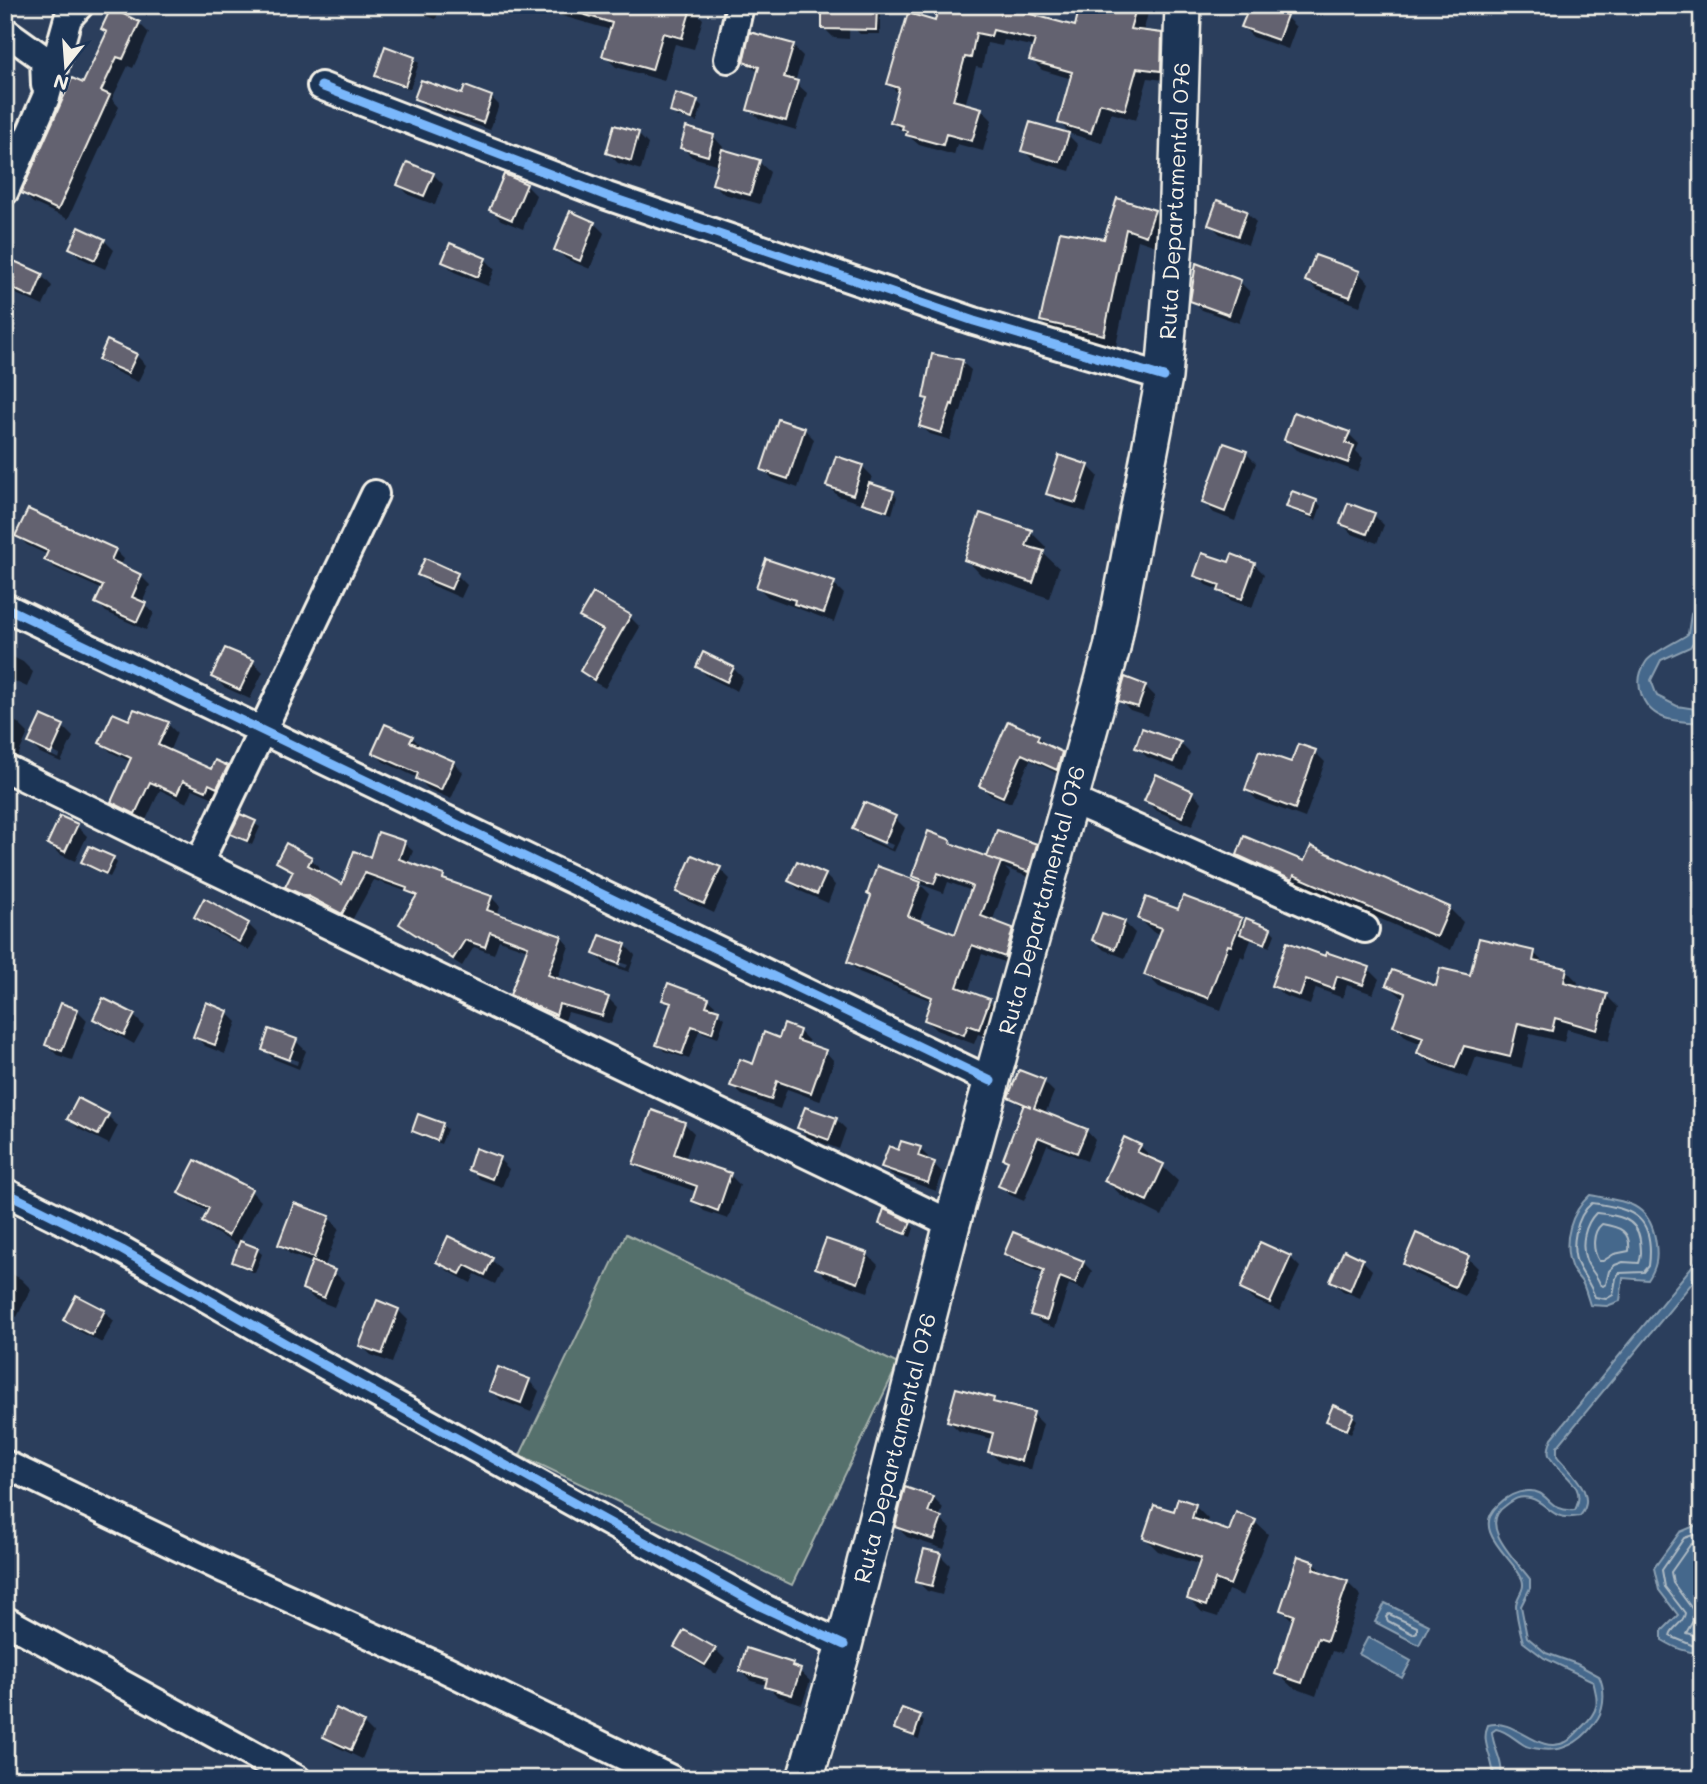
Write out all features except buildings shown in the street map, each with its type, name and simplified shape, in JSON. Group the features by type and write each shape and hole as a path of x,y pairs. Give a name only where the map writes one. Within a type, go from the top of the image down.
{"main road":[{"name":"Ruta Departamental 076","path":"806,1779 844,1645 952,1224 1112,648 1164,377 1176,230 1183,5"}],"street":[{"path":"5,191 46,97 68,18 80,5"},
{"path":"728,59 740,5"},
{"path":"5,31 44,59 46,97"},
{"path":"321,86 607,196 974,321 1164,377"},
{"path":"199,863 375,494"},
{"path":"5,607 991,1081"},
{"path":"5,768 952,1224"},
{"path":"1069,799 1366,929"},
{"path":"5,1192 122,1250 762,1607 844,1645"},
{"path":"5,1464 226,1570 458,1675 671,1779"},
{"path":"5,1620 297,1779"}],"green space":[{"path":"626,1234 898,1364 792,1585 520,1455"}],"water":[{"path":"1702,602 1700,632 1690,647 1661,660 1651,680 1657,696 1677,706 1702,710 1702,723 1668,719 1646,704 1640,688 1642,670 1654,655 1688,634 1691,614 1698,603"},
{"path":"1590,1195 1635,1206 1649,1220 1656,1244 1656,1263 1648,1280 1623,1278 1620,1301 1607,1306 1590,1305 1583,1284 1572,1269 1568,1256 1568,1237 1573,1218"},
{"path":"1702,1254 1702,1271 1557,1447 1557,1456 1584,1491 1585,1507 1580,1516 1556,1514 1537,1500 1523,1497 1511,1502 1497,1514 1495,1523 1502,1542 1530,1579 1530,1588 1521,1606 1527,1637 1546,1653 1577,1664 1599,1676 1603,1697 1602,1708 1593,1726 1580,1739 1566,1747 1549,1750 1530,1747 1507,1733 1496,1729 1492,1732 1502,1773 1501,1779 1494,1779 1486,1744 1488,1725 1508,1726 1536,1741 1555,1745 1568,1741 1575,1735 1595,1711 1597,1701 1593,1681 1544,1658 1523,1642 1516,1605 1523,1586 1522,1579 1491,1534 1491,1515 1508,1497 1527,1491 1535,1491 1559,1508 1575,1510 1578,1492 1549,1455 1552,1438"},
{"path":"1702,1525 1702,1652 1691,1652 1662,1640 1662,1631 1678,1615 1659,1590 1654,1568 1680,1532"},
{"path":"1385,1603 1429,1625 1419,1645 1375,1622"},
{"path":"1368,1637 1411,1661 1402,1678 1359,1654"}],"cycle path":[{"path":"321,86 607,196 974,321 1164,377"},
{"path":"5,607 991,1081"},
{"path":"5,1192 122,1250 762,1607 844,1645"}]}
